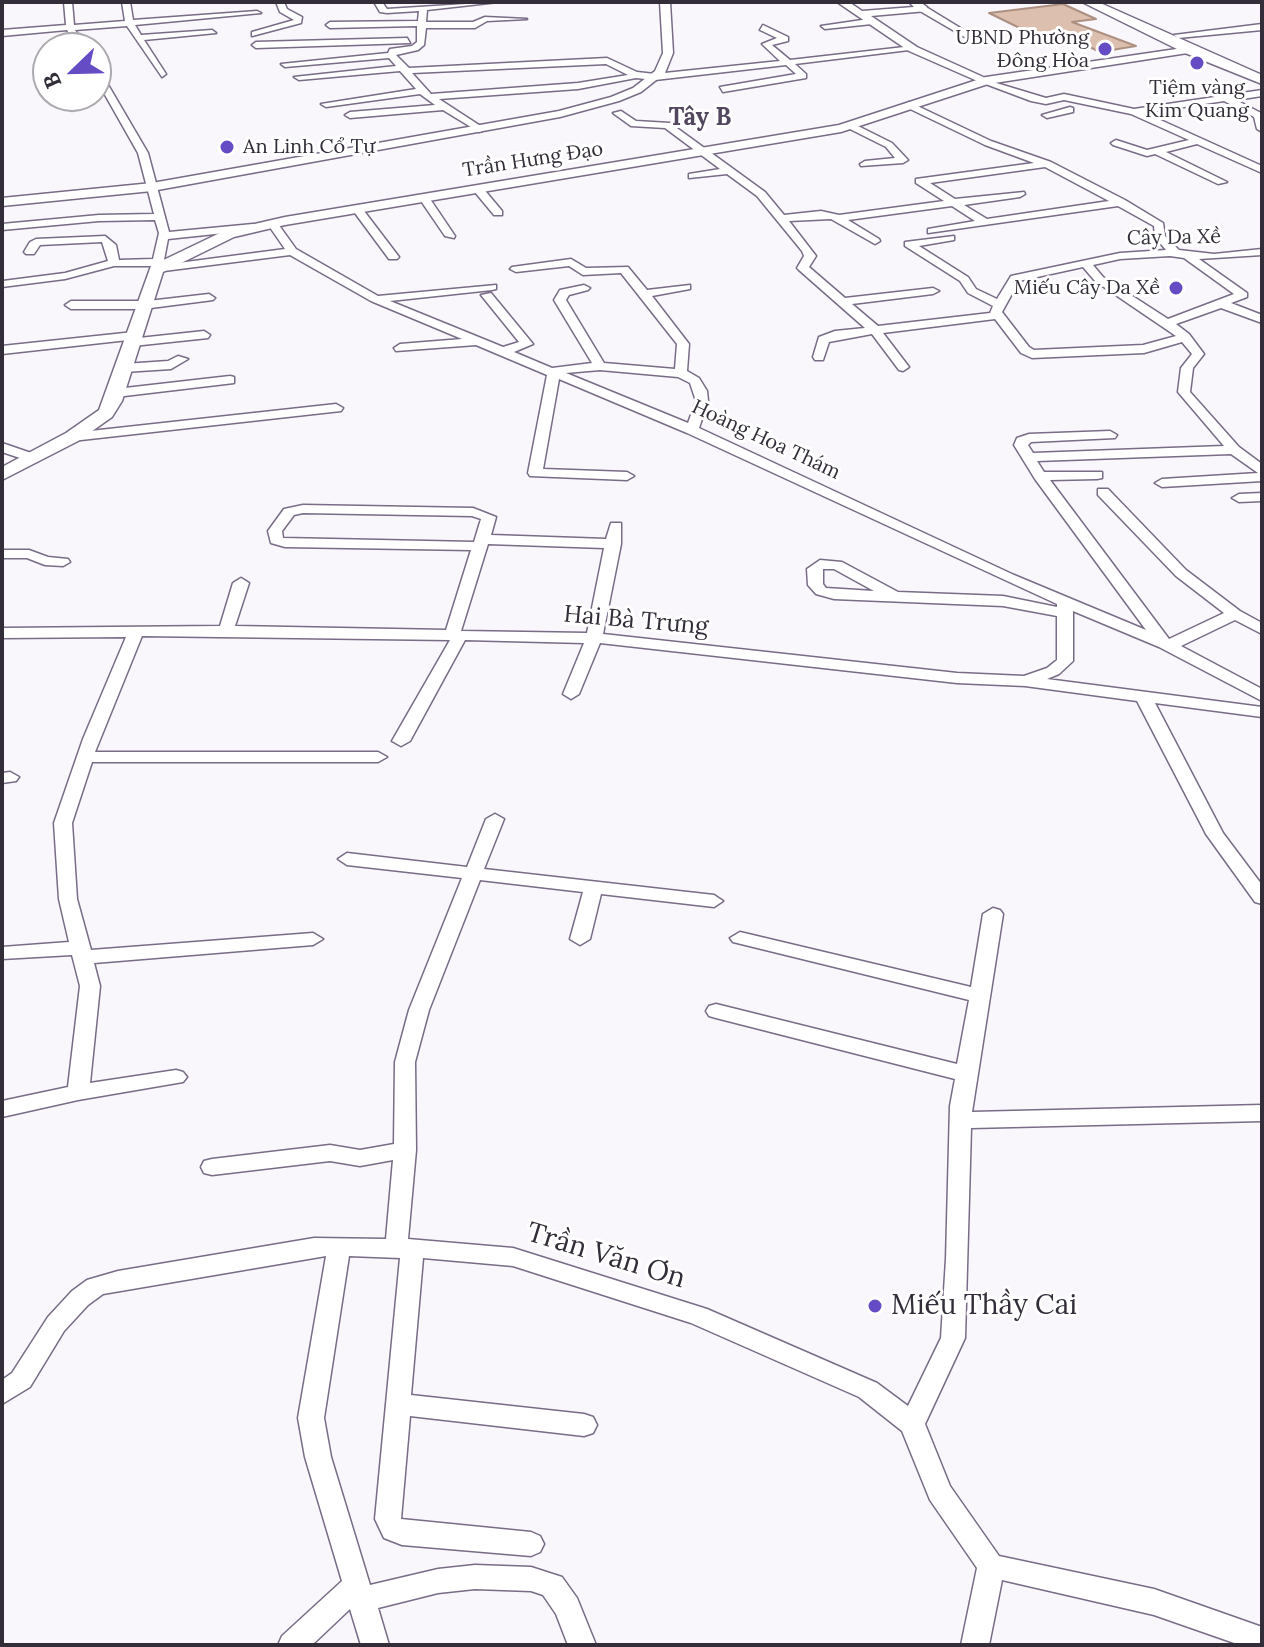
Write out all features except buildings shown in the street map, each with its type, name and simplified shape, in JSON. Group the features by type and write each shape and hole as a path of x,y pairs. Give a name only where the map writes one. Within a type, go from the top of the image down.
{"main road":[{"path":"1088,2 1262,80"},
{"path":"1104,2 1178,35 1197,50 1262,73"},
{"name":"Trần Hưng Đạo","path":"157,266 221,238 272,223 851,126 986,81 1197,50"},
{"path":"2,474 72,437 106,413 116,393 157,266"}],"street":[{"path":"68,2 72,32"},
{"path":"126,2 129,23 162,74"},
{"path":"255,34 299,20 288,15 280,2"},
{"path":"378,2 387,11 494,2"},
{"path":"2,202 152,187 479,129 600,103 631,93 655,77 668,53 665,2"},
{"path":"842,2 913,49 955,70 1075,111 1047,115"},
{"path":"825,26 919,5 971,37"},
{"path":"285,64 391,55 393,51 415,48 421,31 423,8"},
{"path":"2,33 129,23 178,15 257,13"},
{"path":"256,45 379,42 421,31 473,25 483,20 523,19"},
{"path":"330,25 421,31"},
{"path":"1178,35 1262,27"},
{"path":"723,89 793,82 803,76 766,44 785,39 763,28"},
{"path":"138,38 212,33"},
{"path":"299,77 607,61 635,75 655,77 913,49"},
{"path":"391,55 426,94 479,129"},
{"path":"328,101 578,86 635,75"},
{"path":"311,76 319,86"},
{"path":"1134,112 1262,93"},
{"path":"1046,101 1064,97 1134,112 1194,142 1262,170"},
{"path":"112,98 139,143 161,217 163,236 157,266"},
{"path":"1227,99 1258,115 1262,129"},
{"path":"909,105 988,143 1047,164 1121,202 1159,225 1160,237 1175,253"},
{"path":"350,115 444,107"},
{"path":"618,113 634,124 667,125 761,194 810,256 803,268 875,330 903,367"},
{"path":"851,126 889,145 908,159 865,164"},
{"path":"1116,143 1140,153 1194,142"},
{"path":"1157,151 1222,182"},
{"path":"985,223 920,181 1047,164"},
{"path":"693,176 730,170"},
{"path":"478,189 498,213"},
{"path":"837,218 1020,194"},
{"path":"424,198 450,236"},
{"path":"928,232 1121,202"},
{"path":"357,209 393,257"},
{"path":"782,219 821,214 837,218 875,241"},
{"path":"2,227 99,218 161,217"},
{"name":"Hoàng Hoa Thám","path":"272,223 292,251 375,299 636,405 1009,578 1064,608 1166,645 1256,693 1242,710"},
{"path":"163,236 253,227"},
{"path":"950,238 909,244 964,279 972,291 998,309 1025,350 1032,354 1144,349 1185,337"},
{"path":"30,252 36,242 105,239 110,245 114,263"},
{"path":"3,284 65,276 114,263 157,266 292,251"},
{"name":"Cây Da Xề","path":"998,309 1015,278 1120,256 1175,253 1226,256 1262,252"},
{"path":"1166,324 1243,294 1189,256"},
{"path":"516,269 571,262 583,272 621,268 627,271 683,344 681,373"},
{"path":"1087,265 1099,279 1185,337 1198,354 1187,368 1184,392 1234,450 1262,470"},
{"path":"644,294 686,287"},
{"path":"584,288 564,292 560,300 600,366"},
{"path":"375,299 490,291 527,344 504,351"},
{"path":"844,302 933,291"},
{"path":"71,305 143,304 209,298"},
{"path":"1222,304 1262,319"},
{"path":"819,357 823,340 827,337 998,309"},
{"path":"2,350 204,335"},
{"path":"400,348 480,342"},
{"path":"124,368 171,365 182,359"},
{"path":"627,476 535,473 554,371 600,366 681,373 695,381 701,391 702,401 692,430"},
{"path":"636,405 638,369"},
{"path":"116,393 230,380"},
{"path":"72,437 336,408"},
{"path":"1110,435 1029,438 1021,445 1040,476 1166,645 1235,614"},
{"path":"2,447 32,458"},
{"path":"1027,457 1234,450"},
{"path":"1040,476 1097,475"},
{"path":"1162,483 1262,477"},
{"path":"1103,492 1181,573 1235,614 1262,629"},
{"path":"1239,498 1262,497"},
{"path":"401,741 456,636 481,542 489,517 473,512 303,509 289,512 275,531 276,540 285,543 481,542 614,544"},
{"path":"571,694 594,638 616,526"},
{"path":"2,554 29,554 45,561 63,562"},
{"path":"1003,601 1009,578"},
{"path":"226,631 241,583"},
{"path":"894,596 1003,601 1064,608 1065,661 1053,671 1025,681"},
{"name":"Hai Bà Trưng","path":"2,633 226,631 594,638 942,676 1025,681 1262,712"},
{"path":"78,1092 90,986 68,899 63,832 85,757 136,632"},
{"path":"1144,698 1215,834 1262,898"},
{"path":"85,757 378,757"},
{"path":"495,819 419,1010 405,1062 404,1249 398,1404 388,1519 393,1530 531,1544"},
{"path":"347,859 714,901"},
{"path":"580,939 594,885"},
{"path":"993,914 961,1120 953,1338 912,1424 939,1492 991,1566 1154,1602 1262,1640"},
{"path":"740,938 979,996"},
{"path":"2,953 82,952 313,939"},
{"path":"716,1011 966,1074"},
{"path":"2,1109 78,1092 176,1077"},
{"path":"961,1120 1262,1113"},
{"path":"212,1167 330,1153 360,1158 405,1150"},
{"name":"Trần Văn Ơn","path":"2,1394 21,1380 56,1324 95,1287 206,1264 314,1247 404,1249 513,1257 699,1316 868,1390 912,1424"},
{"path":"339,1247 311,1418 318,1457 375,1645"},
{"path":"398,1404 584,1425"},
{"path":"975,1645 991,1566"},
{"path":"292,1645 358,1594 475,1577 531,1579 552,1586 567,1607 582,1645"}],"place":[{"name":"UBND Phường Đông Hòa","path":"1105,49"},
{"name":"Tiệm vàng Kim Quang","path":"1197,63"},
{"name":"An Linh Cổ Tự","path":"227,147"},
{"name":"Miếu Cây Da Xề","path":"1176,288"},
{"name":"Miếu Thầy Cai","path":"875,1306"}],"district":[{"name":"Tây B","path":"700,118"}]}
